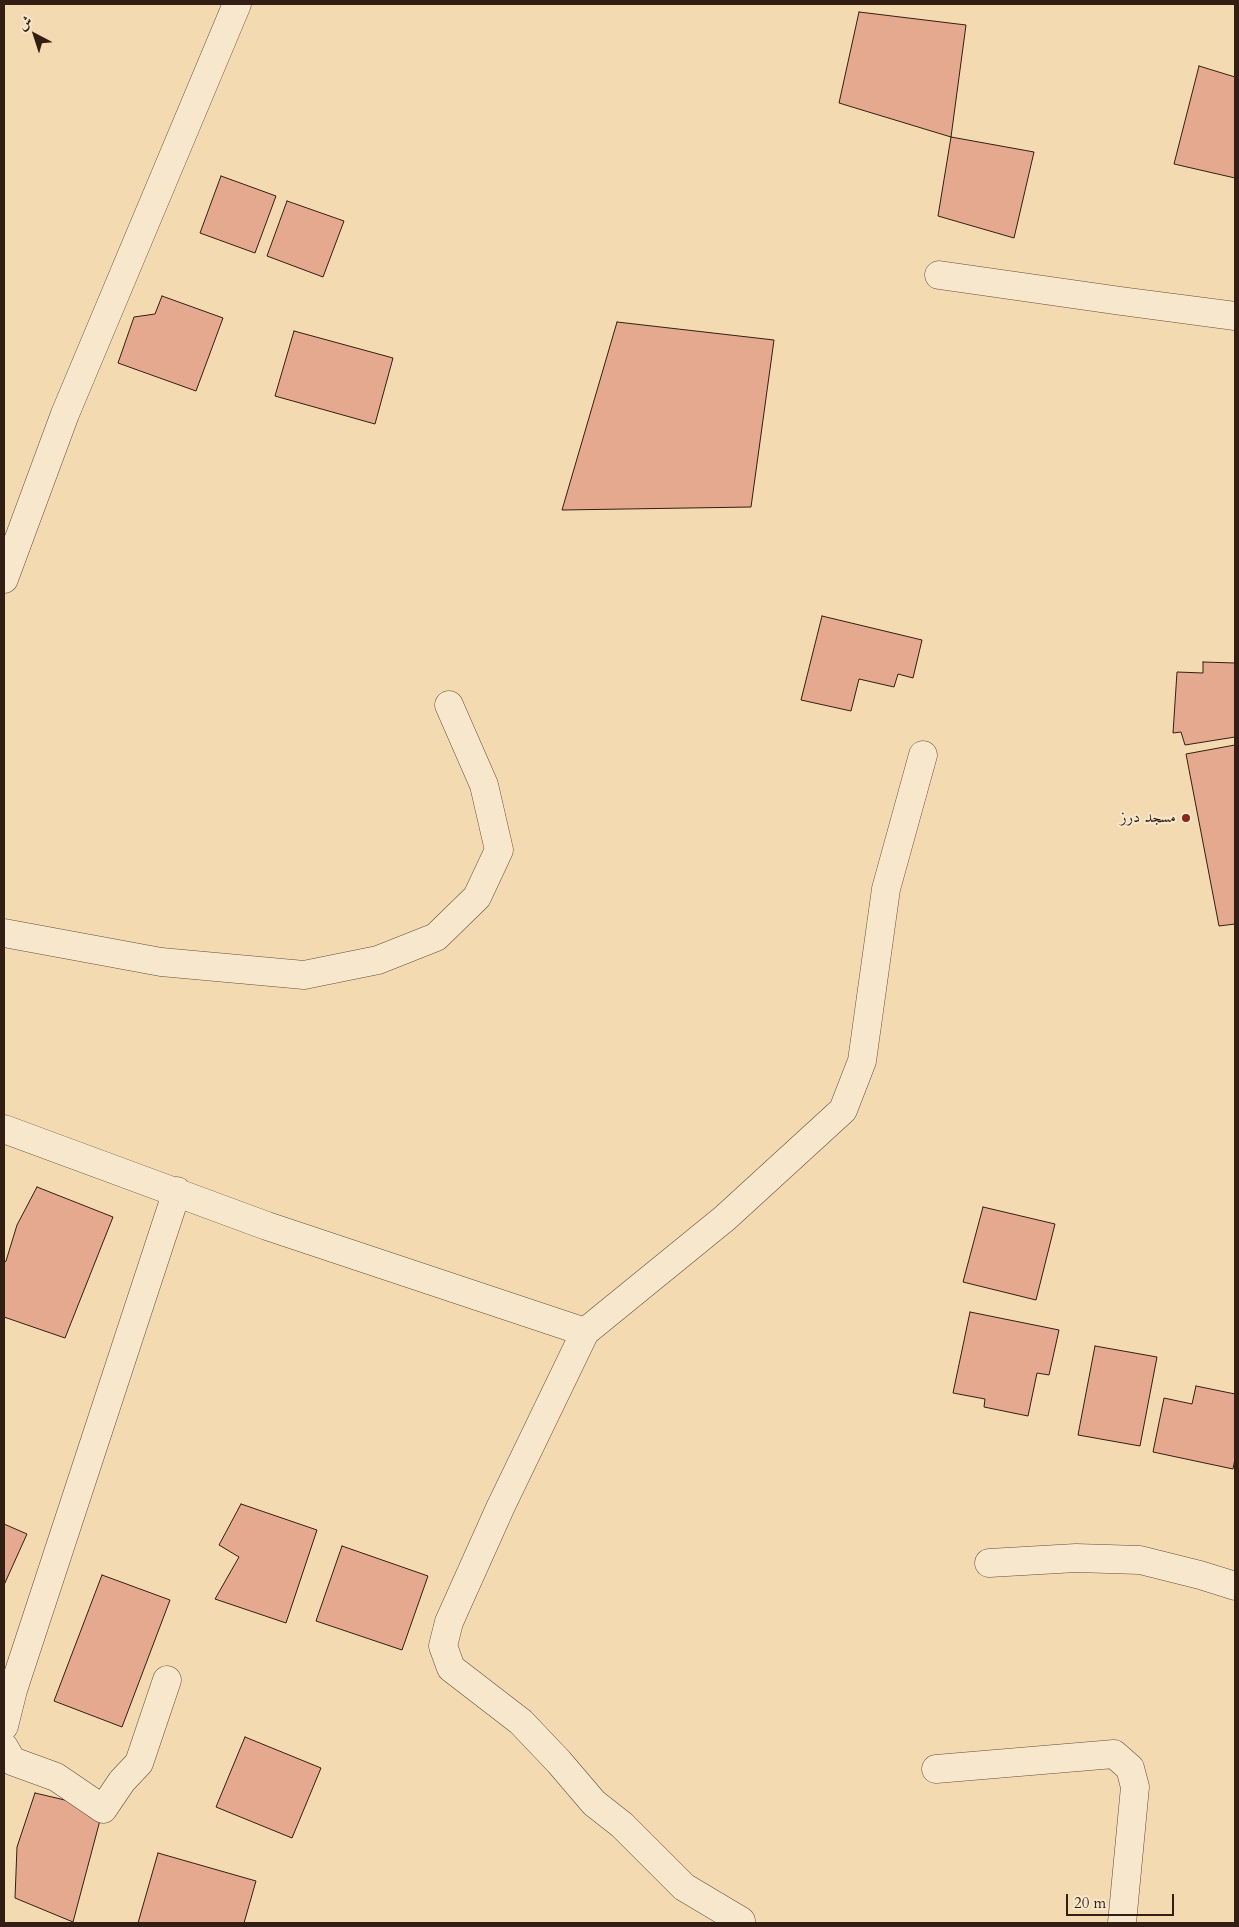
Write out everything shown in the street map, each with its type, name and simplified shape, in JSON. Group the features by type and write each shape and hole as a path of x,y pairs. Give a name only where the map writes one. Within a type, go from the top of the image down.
{"street":[{"path":"4,579 65,414 237,4"},
{"path":"939,275 1235,316"},
{"path":"4,933 161,962 304,974 378,960 436,938 477,897 500,850 484,785 449,705"},
{"path":"741,1921 684,1886 622,1825 594,1803 560,1762 521,1722 451,1668 443,1646 449,1622 501,1506 585,1332 725,1218 843,1110 862,1061 886,889 923,755"},
{"path":"4,1129 268,1226 585,1332"},
{"path":"4,1726 13,1690 177,1191"},
{"path":"989,1563 1076,1558 1140,1560 1235,1586"},
{"path":"4,1747 12,1761 56,1777 103,1809 122,1780 139,1763 167,1680"},
{"path":"936,1769 1114,1754 1130,1768 1135,1787 1122,1923"}],"building":[{"path":"859,12 966,25 951,137 839,103"},
{"path":"1199,66 1235,77 1235,178 1174,164"},
{"path":"951,137 1034,152 1014,238 938,216"},
{"path":"221,176 276,196 255,253 200,233"},
{"path":"287,201 344,221 323,277 267,256"},
{"path":"162,296 223,318 196,391 118,363 134,317 155,314"},
{"path":"617,322 774,340 751,507 562,510"},
{"path":"294,331 393,358 375,424 275,396"},
{"path":"822,616 922,640 913,678 898,674 894,687 859,679 851,711 801,700"},
{"path":"1203,662 1235,663 1235,737 1185,745 1181,732 1173,733 1177,672 1203,673"},
{"path":"1235,745 1235,924 1219,926 1186,754"},
{"path":"37,1187 113,1217 65,1338 4,1317 4,1263 17,1225"},
{"path":"983,1207 1055,1224 1036,1300 963,1282"},
{"path":"970,1312 1059,1330 1049,1375 1037,1373 1028,1416 984,1407 985,1399 953,1393"},
{"path":"1095,1346 1157,1357 1140,1446 1078,1435"},
{"path":"1196,1386 1235,1394 1235,1459 1233,1469 1153,1452 1164,1398 1192,1404"},
{"path":"241,1504 317,1530 286,1623 215,1599 239,1557 219,1545"},
{"path":"4,1524 27,1534 4,1585"},
{"path":"342,1546 428,1576 402,1650 316,1621"},
{"path":"102,1575 170,1600 122,1727 54,1701"},
{"path":"245,1737 321,1768 292,1838 216,1807"},
{"path":"35,1793 103,1809 73,1922 15,1898 17,1847"},
{"path":"158,1853 256,1881 244,1923 138,1923"}],"place":[{"name":"مسجد درز","path":"1186,818"}]}
